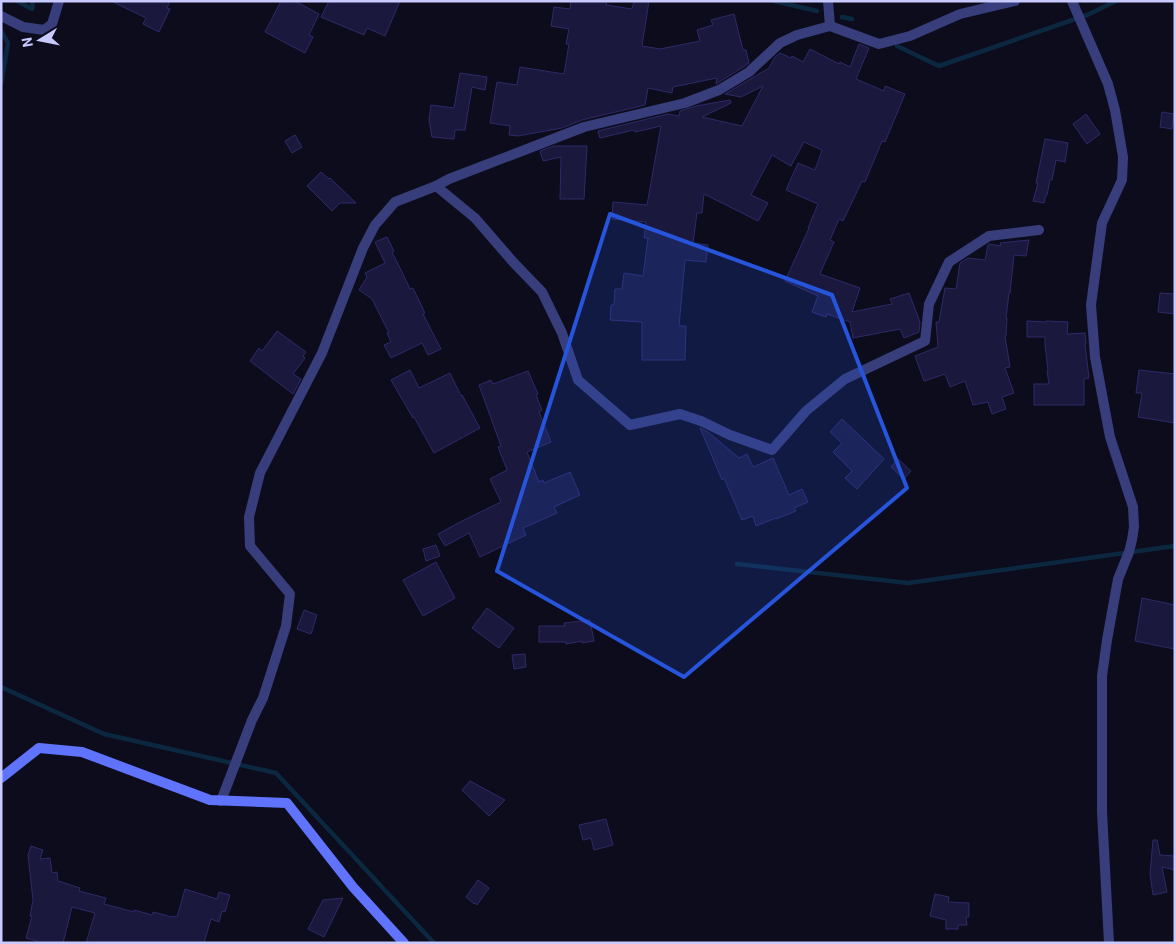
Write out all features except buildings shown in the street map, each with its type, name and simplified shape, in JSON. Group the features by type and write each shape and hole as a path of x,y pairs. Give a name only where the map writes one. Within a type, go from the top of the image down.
{"street":[{"path":"1,16 23,27 44,30 52,24 59,1"},
{"path":"828,1 830,26"},
{"path":"221,801 252,720 263,698 286,626 290,594 250,546 249,517 260,473 322,352 363,248 375,224 395,202 584,127 685,102 719,90 750,72 780,43 797,35 830,26 879,44 910,36 960,14 1014,1"},
{"path":"1072,1 1108,84 1115,110 1123,157 1122,180 1102,223 1091,304 1095,357 1110,437 1134,506 1134,527 1129,552 1118,579 1102,676 1102,812 1110,943"},
{"path":"436,186 475,218 514,264 542,292 562,333 578,380 630,425 680,414 772,450 806,411 845,379 925,341 929,304 949,262 989,236 1039,230"},
{"path":"1,778 39,748 82,752 210,800 287,803 353,887 404,943"}],"highlighted area":[{"path":"610,214 832,295 907,488 684,677 497,571"}],"waterway":[{"path":"17,1 32,9 33,1"},
{"path":"774,1 817,11"},
{"path":"897,46 939,66 1087,15 1116,1"},
{"path":"842,17 852,19"},
{"path":"1,31 8,43 1,85"},
{"path":"737,564 908,583 1175,546"},
{"path":"1,687 104,734 276,773 434,943"}]}
